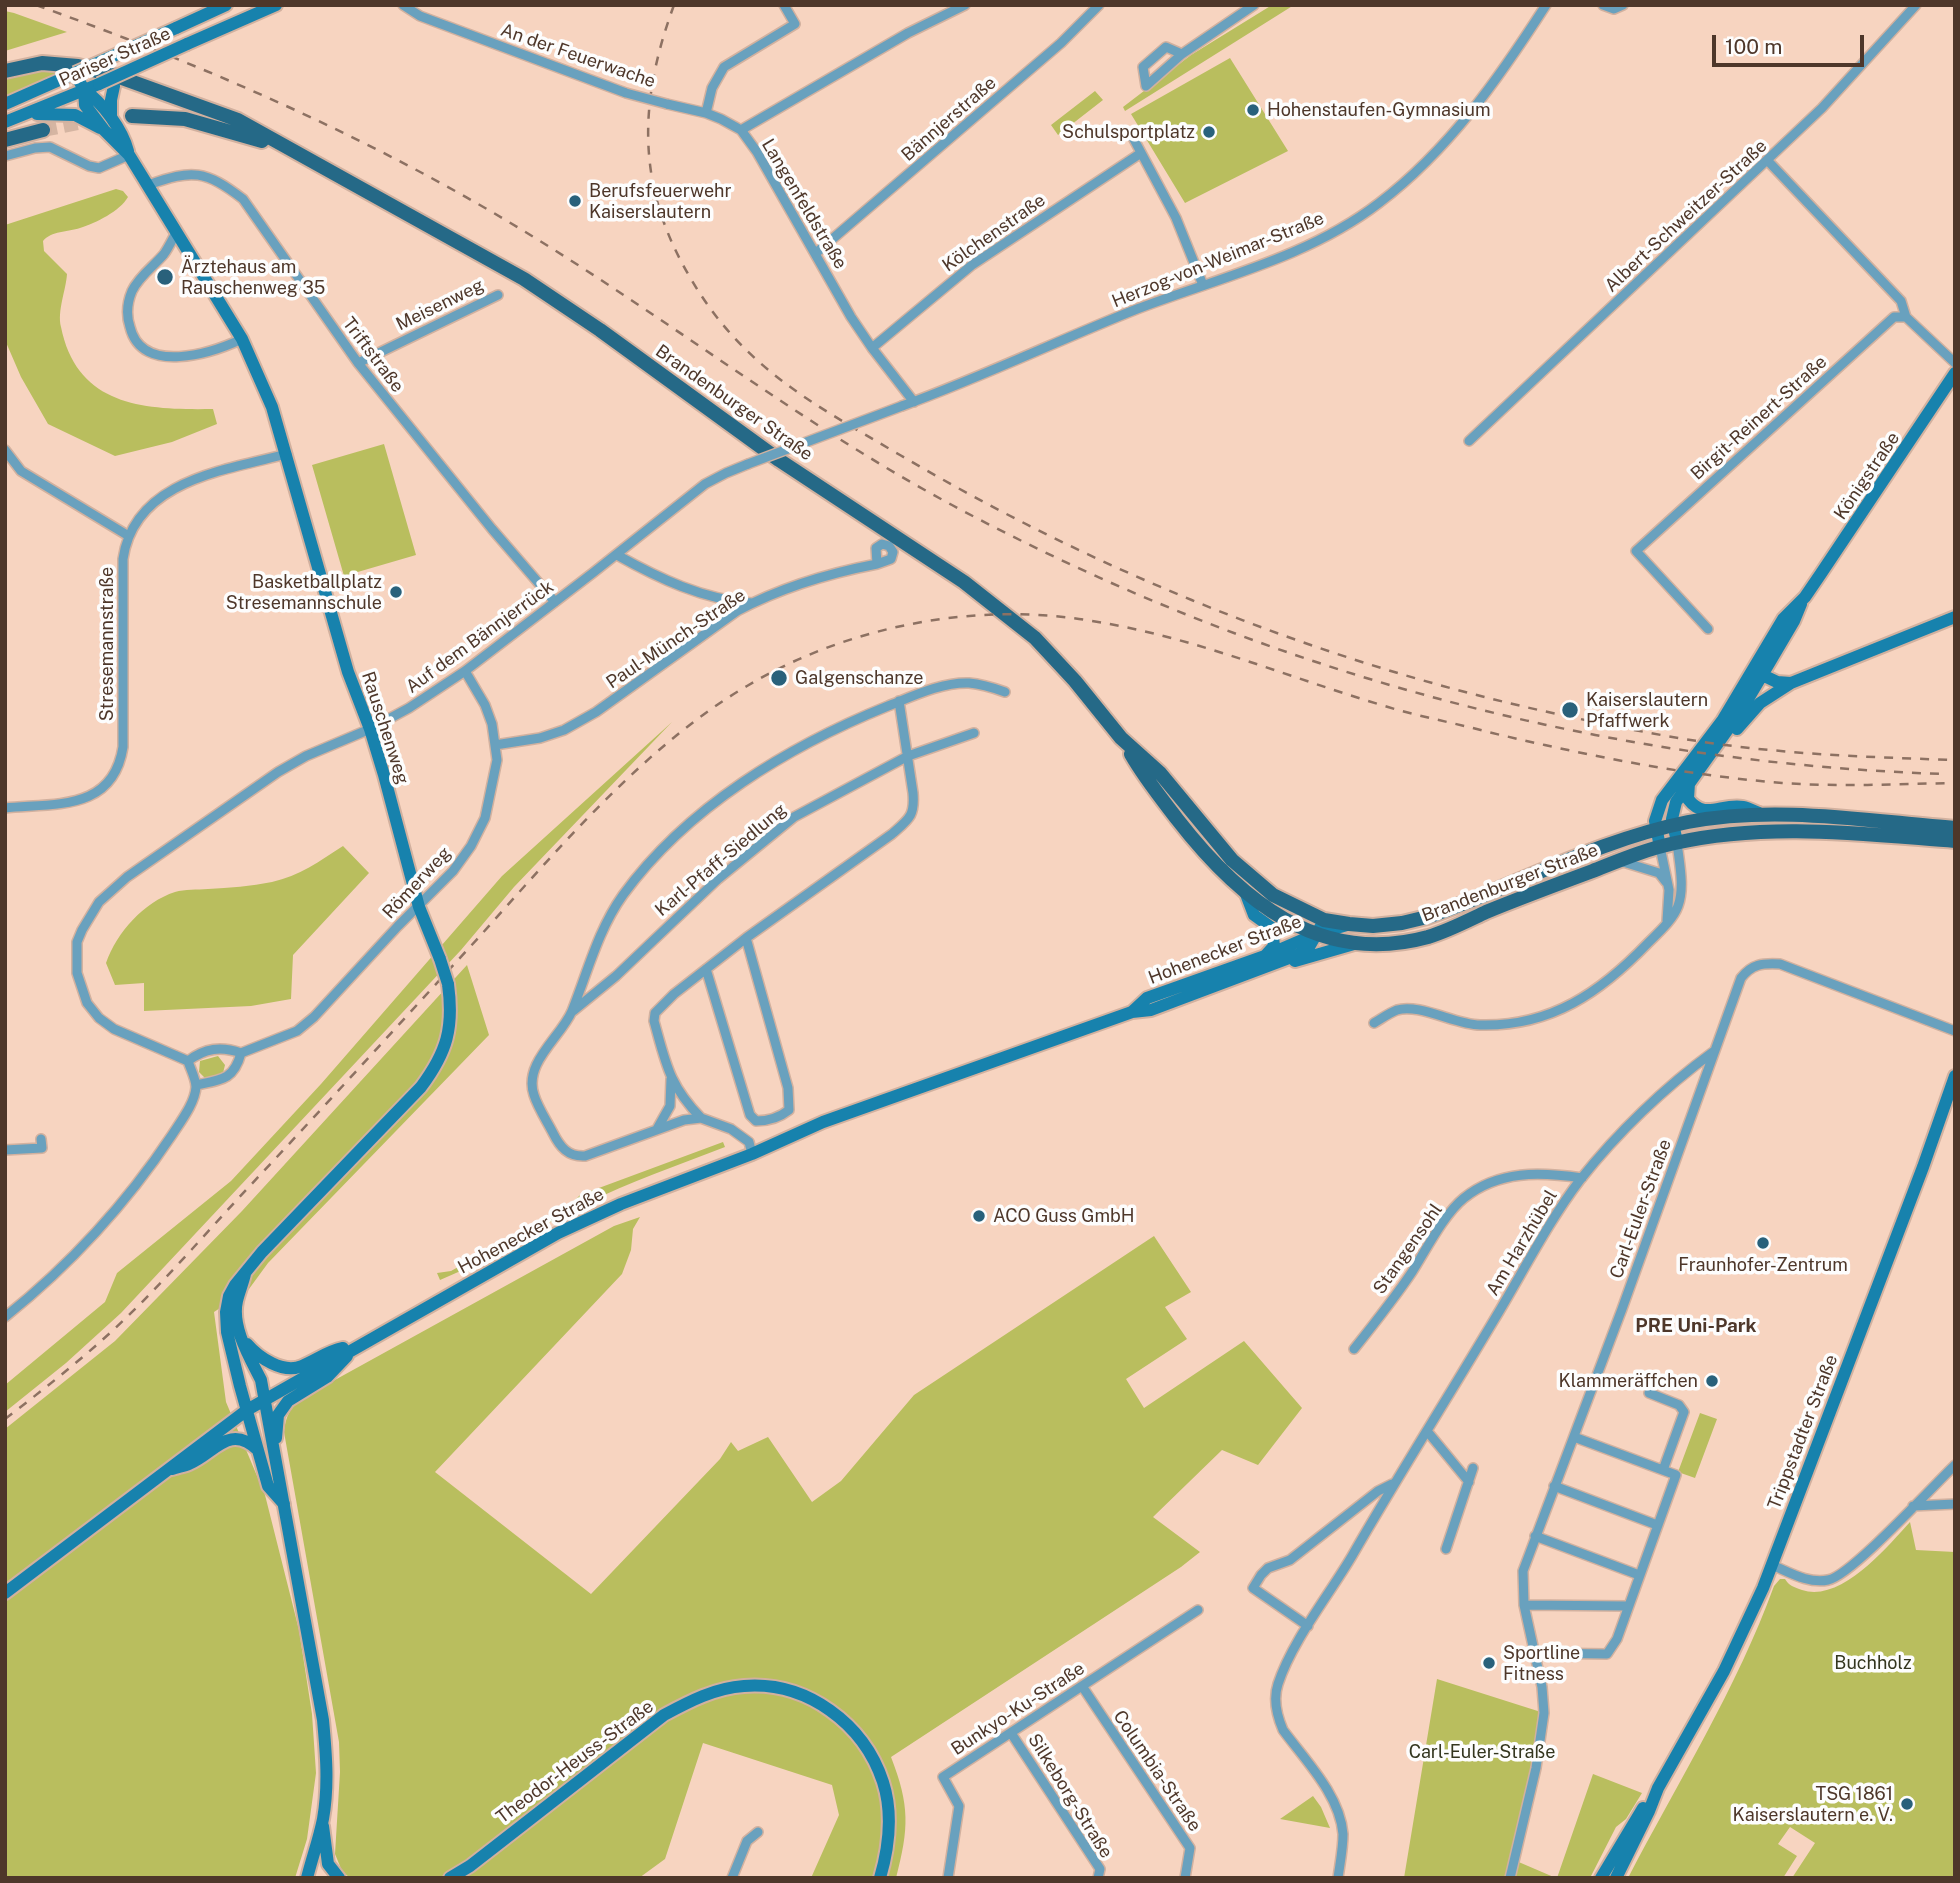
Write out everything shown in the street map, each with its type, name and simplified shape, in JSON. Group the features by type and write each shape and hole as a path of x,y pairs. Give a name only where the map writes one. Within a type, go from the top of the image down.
{"main road":[{"name":"Pariser Straße","path":"5,104 226,5"},
{"name":"Pariser Straße","path":"5,122 30,114 276,5"},
{"name":"Brandenburger Straße","path":"5,71 42,63 78,66 119,77 238,120 524,279 600,330 779,460 964,582 1035,638 1075,681 1121,738 1145,776 1201,850 1246,894 1278,916 1316,934 1355,944 1381,944 1427,937 1618,861 1677,842 1761,831 1955,841"},
{"path":"30,114 75,115 108,126 114,86 124,72"},
{"name":"Rauschenweg","path":"75,73 84,90 97,99 108,126 126,143 129,155 242,339 272,407 348,672 370,729 419,907 448,984 450,1031 445,1048 433,1070 421,1087 262,1252 229,1296 226,1332 258,1451 265,1466 268,1486 284,1504"},
{"name":"Brandenburger Straße","path":"132,116 185,119 287,149"},
{"path":"5,140 43,130"},
{"name":"Königstraße","path":"1656,830 1655,821 1662,800 1794,621 1805,597 1955,373"},
{"path":"1711,753 1728,740 1760,703 1791,683 1955,617"},
{"path":"1756,672 1777,682 1791,683"},
{"name":"Königstraße","path":"1672,826 1676,802 1741,711 1756,672"},
{"name":"Brandenburger Straße","path":"1121,738 1160,773 1212,838 1253,879 1273,895 1324,919 1349,924 1373,926 1427,917 1544,870 1672,826 1760,813 1955,828"},
{"path":"1689,783 1688,799 1703,811 1743,807 1760,813"},
{"path":"1672,826 1677,842"},
{"path":"1656,830 1660,847"},
{"path":"1246,894 1254,915 1272,928 1274,946 1266,962"},
{"path":"1316,934 1324,919"},
{"path":"1316,934 1349,924"},
{"name":"Hohenecker Straße","path":"5,1593 247,1409 586,1219 752,1154 823,1122 1132,1012 1151,1010 1266,962 1300,954 1316,934"},
{"name":"Hohenecker Straße","path":"1266,962 1355,944"},
{"name":"Trippstadter Straße","path":"1601,1878 1658,1788 1724,1671 1747,1624 1923,1167 1955,1076"},
{"name":"Rauschenweg","path":"245,1274 237,1302 237,1316 242,1338 261,1380 275,1452"},
{"path":"242,1338 257,1355 282,1367 298,1368 333,1350 357,1346"},
{"path":"339,1878 328,1864 323,1821 326,1775 323,1720 275,1452 278,1415 288,1401 327,1377 357,1346"},
{"path":"165,1471 190,1464 229,1439 243,1440 258,1451"},
{"name":"Theodor-Heuss-Straße","path":"450,1878 470,1866 664,1715 700,1696 744,1686 771,1686 799,1693 831,1710 848,1724 863,1742 884,1784 889,1817 889,1836 880,1878"},
{"name":"Trippstadter Straße","path":"1616,1878 1650,1811 1658,1788"},
{"path":"307,1878 323,1821"}],"street":[{"name":"An der Feuerwache","path":"404,5 420,16 626,93 706,113 741,130"},
{"path":"706,113 712,88 724,67 795,24 784,5"},
{"name":"Langenfeldstraße","path":"914,402 851,317 757,152 741,130 908,33 964,5"},
{"name":"Bännjerstraße","path":"816,253 1061,43 1099,5"},
{"path":"1182,54 1166,47 1143,67 1146,86 1182,54 1254,5"},
{"name":"Herzog-von-Weimar-Straße","path":"902,406 1067,337 1296,250 1352,222 1387,197 1432,156 1489,90 1546,5"},
{"path":"1603,5 1614,9 1623,5"},
{"name":"Albert-Schweitzer-Straße","path":"1469,441 1845,86 1916,5"},
{"path":"1130,132 1176,218 1203,285"},
{"path":"5,156 50,147 89,166 99,168 129,155"},
{"name":"Kölchenstraße","path":"872,348 972,265 1141,153"},
{"path":"1768,161 1901,301 1906,317 1955,363"},
{"name":"Triftstraße","path":"148,186 177,175 201,174 223,184 243,199 358,363 492,529 555,602"},
{"path":"177,231 165,253 133,289 128,305 131,332 137,342 155,355 176,357 220,349 242,339"},
{"name":"Meisenweg","path":"358,363 498,295"},
{"name":"Birgit-Reinert-Straße","path":"1708,629 1636,551 1894,317 1906,317"},
{"name":"Auf dem Bännjerrück","path":"188,1061 128,1037 99,1018 87,1003 77,973 77,942 99,902 127,877 278,772 306,756 370,729 409,708 466,671 705,485 726,472 902,406"},
{"path":"5,450 21,471 127,535 148,507 177,487 197,478 287,454"},
{"name":"Stresemannstraße","path":"5,808 68,803 94,796 114,776 121,762 122,579 127,535"},
{"path":"617,555 670,582 733,602 752,603"},
{"name":"Paul-Münch-Straße","path":"495,746 540,738 564,730 596,712 752,603 816,579 877,564"},
{"name":"Römerweg","path":"241,1053 297,1031 314,1017 453,871 471,846 485,818 495,771 495,746 492,724 485,705 466,671"},
{"name":"Karl-Pfaff-Siedlung","path":"701,1118 684,1120 584,1156 575,1156 565,1150 556,1139 533,1094 532,1082 540,1060 571,1012 608,919 640,872 673,839 724,796 782,757 835,729 900,701 949,685 969,683 1006,692"},
{"path":"752,1154 749,1142 738,1133 701,1118 684,1100 671,1079 654,1021 655,1013 674,994 746,938 892,834 910,818 914,805 900,701"},
{"name":"Karl-Pfaff-Siedlung","path":"571,1012 615,976 718,879 794,817 908,755 974,733"},
{"path":"1374,1023 1401,1009 1480,1025 1525,1021 1553,1014 1582,999 1605,984 1667,921 1678,906 1680,895 1677,842"},
{"path":"1660,847 1669,890 1667,921"},
{"path":"1618,861 1659,873 1666,880 1669,890"},
{"path":"706,969 750,1115 756,1121 782,1116 789,1110 788,1088 746,938"},
{"name":"Carl-Euler-Straße","path":"1510,1878 1543,1731 1542,1687 1524,1605 1523,1571 1741,978 1747,970 1764,963 1780,964 1955,1031"},
{"path":"5,1317 82,1249 158,1156 192,1101 196,1085 188,1061 200,1052 225,1047 241,1053 237,1069 224,1079 196,1085"},
{"name":"Am Harzhübel","path":"1338,1878 1343,1832 1339,1816 1323,1785 1283,1730 1276,1703 1277,1686 1308,1626 1582,1178 1607,1149 1678,1079 1714,1051"},
{"path":"657,1129 670,1105 671,1079"},
{"path":"5,1150 42,1147 41,1139"},
{"name":"Stangensohl","path":"1354,1349 1400,1290 1463,1199 1486,1184 1514,1175 1545,1173 1582,1178"},
{"path":"1649,1393 1679,1405 1684,1412 1663,1470"},
{"path":"1427,1431 1469,1482"},
{"path":"1535,1653 1607,1654 1617,1639 1675,1475 1574,1437"},
{"path":"1772,1564 1814,1581 1837,1578 1860,1559 1955,1465"},
{"path":"1446,1549 1474,1468"},
{"name":"Am Harzhübel","path":"1308,1626 1253,1588 1257,1581 1269,1568 1290,1560 1378,1491 1394,1483"},
{"path":"1554,1486 1657,1525"},
{"path":"1913,1506 1955,1504"},
{"path":"1535,1536 1639,1575"},
{"path":"1524,1605 1628,1606"},
{"name":"Bunkyo-Ku-Straße","path":"948,1878 959,1806 943,1777 1198,1610"},
{"name":"Columbia-Straße","path":"1082,1686 1190,1848 1185,1878"},
{"name":"Silkeborg-Straße","path":"1011,1732 1100,1869 1098,1878"},
{"path":"732,1878 747,1841 758,1832"}],"green space":[{"path":"1272,5 1294,5 1125,111 1123,107 1191,55"},
{"path":"5,11 14,13 67,32 5,51"},
{"name":"Schulsportplatz","path":"1230,58 1288,151 1185,203 1131,114"},
{"path":"51,68 66,70 5,97 5,77"},
{"path":"1095,91 1103,100 1058,135 1051,125"},
{"path":"116,189 123,191 128,197 114,212 93,223 55,234 43,241 44,251 67,274 60,321 69,354 82,374 98,388 118,398 139,405 163,408 213,409 217,424 172,442 115,456 48,424 21,377 5,340 5,225"},
{"path":"384,444 416,555 344,576 312,465"},
{"path":"672,722 514,887 461,950 121,1313 66,1363 5,1412 5,1385 105,1302 117,1273 231,1181 321,1084 502,876"},
{"path":"343,846 369,873 293,955 291,999 251,1006 144,1011 144,983 115,985 106,963 111,951 124,930 153,903 179,891 240,887 282,879 309,867"},
{"path":"467,965 489,1035 268,1263 249,1289 214,1312 226,1402 265,1495 299,1630 312,1714 316,1773 307,1839 295,1878 5,1878 5,1429 115,1341 242,1211"},
{"path":"218,1056 225,1065 223,1073 206,1079 199,1072 200,1061"},
{"path":"723,1142 725,1147 602,1196 440,1280 437,1273 451,1271 571,1204 580,1195"},
{"path":"640,1217 633,1229 631,1250 622,1274 435,1472 591,1594 720,1459 731,1442 738,1451 768,1437 812,1502 841,1481 914,1395 1154,1236 1191,1292 1165,1307 1187,1339 1126,1379 1144,1408 1244,1341 1302,1408 1258,1465 1222,1450 1153,1517 1200,1552 891,1757 902,1790 906,1817 896,1878 811,1878 839,1815 832,1785 703,1743 665,1859 639,1878 350,1878 342,1871 335,1854 339,1742 284,1432 288,1416 304,1397 614,1226"},
{"path":"1700,1413 1717,1419 1695,1478 1678,1472"},
{"name":"Buchholz","path":"1910,1522 1916,1550 1955,1552 1955,1878 1792,1878 1815,1843 1790,1827 1778,1844 1797,1856 1783,1878 1628,1878 1725,1698 1774,1586 1780,1579 1785,1579 1790,1585 1802,1590 1817,1592 1847,1581 1876,1558"},
{"name":"Carl-Euler-Straße","path":"1437,1679 1544,1713 1514,1860 1556,1878 1404,1878"},
{"path":"1593,1774 1642,1793 1626,1819 1616,1827 1590,1878 1557,1878"},
{"path":"1313,1796 1330,1828 1280,1819"}],"tunnel":[{"path":"43,130 99,119 132,116"}],"railway":[{"path":"36,5 237,84 432,178 556,251 801,414 901,476 952,505 1069,563 1188,615 1309,660 1433,697 1559,728 1686,751 1814,766 1944,774"},
{"path":"674,5 654,76 648,144 660,211 673,245 711,310 758,361 810,401 869,437 1059,541 1141,579 1310,645 1396,673 1483,697 1695,741 1816,754 1955,760"},
{"path":"5,1419 84,1356 143,1301 572,834 639,768 710,710 747,686 824,649 865,635 950,618 1037,615 1079,619 1197,645 1413,714 1634,763 1782,783 1955,783"}],"place":[{"name":"Hohenstaufen-Gymnasium","path":"1253,110"},
{"name":"Schulsportplatz","path":"1209,132"},
{"name":"Berufsfeuerwehr Kaiserslautern","path":"575,201"},
{"name":"Ärztehaus am Rauschenweg 35","path":"165,277"},
{"name":"Basketballplatz Stresemannschule","path":"396,592"},
{"name":"Galgenschanze","path":"779,678"},
{"name":"Kaiserslautern Pfaffwerk","path":"1570,710"},
{"name":"ACO Guss GmbH","path":"979,1216"},
{"name":"Fraunhofer-Zentrum","path":"1763,1243"},
{"name":"Klammeräffchen","path":"1712,1381"},
{"name":"Sportline Fitness","path":"1489,1663"},
{"name":"TSG 1861 Kaiserslautern e. V.","path":"1907,1804"}],"district":[{"name":"PRE Uni-Park","path":"1696,1326"}]}
